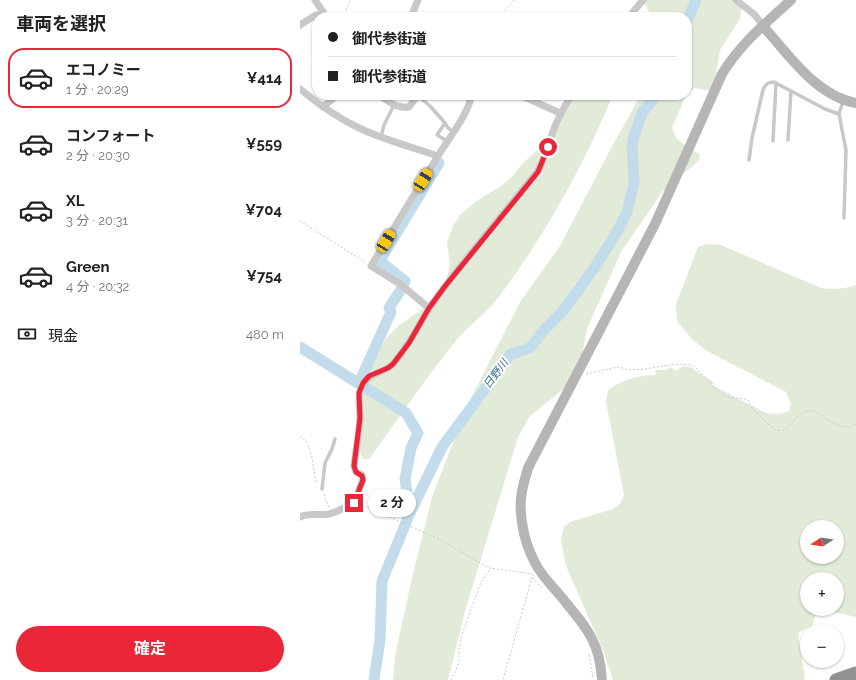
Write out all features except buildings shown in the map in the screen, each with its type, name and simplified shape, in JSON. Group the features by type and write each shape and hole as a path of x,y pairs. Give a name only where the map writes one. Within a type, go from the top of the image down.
{"highway":[{"path":"836,680 856,673"}],"street":[{"path":"315,0 323,12"},
{"path":"413,12 418,0"},
{"path":"633,12 643,0"},
{"path":"736,0 755,15 801,69 814,81 834,95 844,100 856,103"},
{"path":"602,680 598,652 591,637 574,612 534,574 521,517 521,498 528,468 654,224 722,74 735,54 791,0"},
{"path":"300,25 312,18"},
{"path":"300,89 312,98"},
{"path":"314,100 355,126 381,137 438,156"},
{"path":"322,106 330,100"},
{"path":"387,100 402,107 409,107 414,100"},
{"path":"429,308 400,284 371,266 447,141 454,132 467,110 470,100"},
{"path":"531,100 560,113"},
{"path":"300,517 307,514 332,514 354,503 363,480 362,476 356,472 354,466 360,412 359,393 362,386 369,376 388,368 393,364 409,343 429,308 446,285 538,172 560,113 569,100"}],"lane":[{"path":"749,160 752,138 763,90 764,86 768,83 776,83 832,112 839,114"},
{"path":"773,140 776,83"},
{"path":"788,140 791,91"},
{"path":"423,100 430,106 448,128 454,132"},
{"path":"844,100 839,114 846,150 844,218"},
{"path":"381,137 384,125 394,104"},
{"path":"445,123 436,135 447,141"},
{"path":"322,489 325,463 335,439"}],"path":[{"path":"345,12 351,0"},
{"path":"504,12 514,0"},
{"path":"300,221 371,266"},
{"path":"576,376 618,367 630,370 676,364 690,365 695,367 717,390 727,397 748,400 753,410 775,430 778,431 787,429 801,413 809,411 815,411 845,428 856,424"},
{"path":"300,436 304,439 311,454 316,482 322,489 332,514"},
{"path":"354,503 359,503 439,539 490,568 534,574 545,591"},
{"path":"451,680 459,661 461,637 481,582 490,568"},
{"path":"503,680 534,574"},
{"path":"589,654 594,680"}],"green space":[{"path":"643,0 737,0 741,8 740,19 720,50 716,74 711,91 695,88 692,90 692,12 649,12"},
{"path":"572,100 611,100 576,174 518,271 490,307 455,342 369,459 363,459 358,448 364,381 385,340 397,327 431,303 446,281 450,264 447,243 454,224 461,214 478,200 500,187 511,178 524,162 555,135 564,111"},
{"path":"638,100 684,100 672,128 677,139 700,155 699,160 695,164 663,191 621,252 587,329 583,355 571,383 530,416 518,437 465,611 448,680 393,680 396,651 432,497 468,404 520,302 560,246 610,150"},
{"path":"707,244 721,245 821,288 839,289 856,285 856,617 844,614 844,572 800,572 800,616 815,616 813,624 800,624 800,632 798,633 800,646 800,668 803,668 805,679 613,680 603,650 566,566 561,540 564,527 570,522 613,509 621,503 624,495 606,402 608,390 619,383 630,379 656,375 655,370 665,370 671,367 675,371 684,366 692,368 714,383 712,385 766,413 780,414 789,411 791,404 786,392 705,350 691,338 677,321 676,304 698,247"}],"waterway":[{"name":"日野川","path":"691,12 696,0"},
{"name":"日野川","path":"374,680 380,640 382,581 410,513 442,447 511,354 530,348 543,331 563,311 595,267 619,228 627,212 634,183 632,146 634,136 642,113 652,100"},
{"path":"404,283 405,281 381,262 382,257 439,163"},
{"path":"359,383 391,312 389,308 402,288"},
{"path":"300,347 406,413 418,433 411,448 405,479 410,513"}],"route":[{"path":"354,503 363,480 361,474 356,472 354,466 360,418 359,393 363,383 369,376 388,368 393,364 409,343 429,308 446,285 538,172 548,147"}]}
